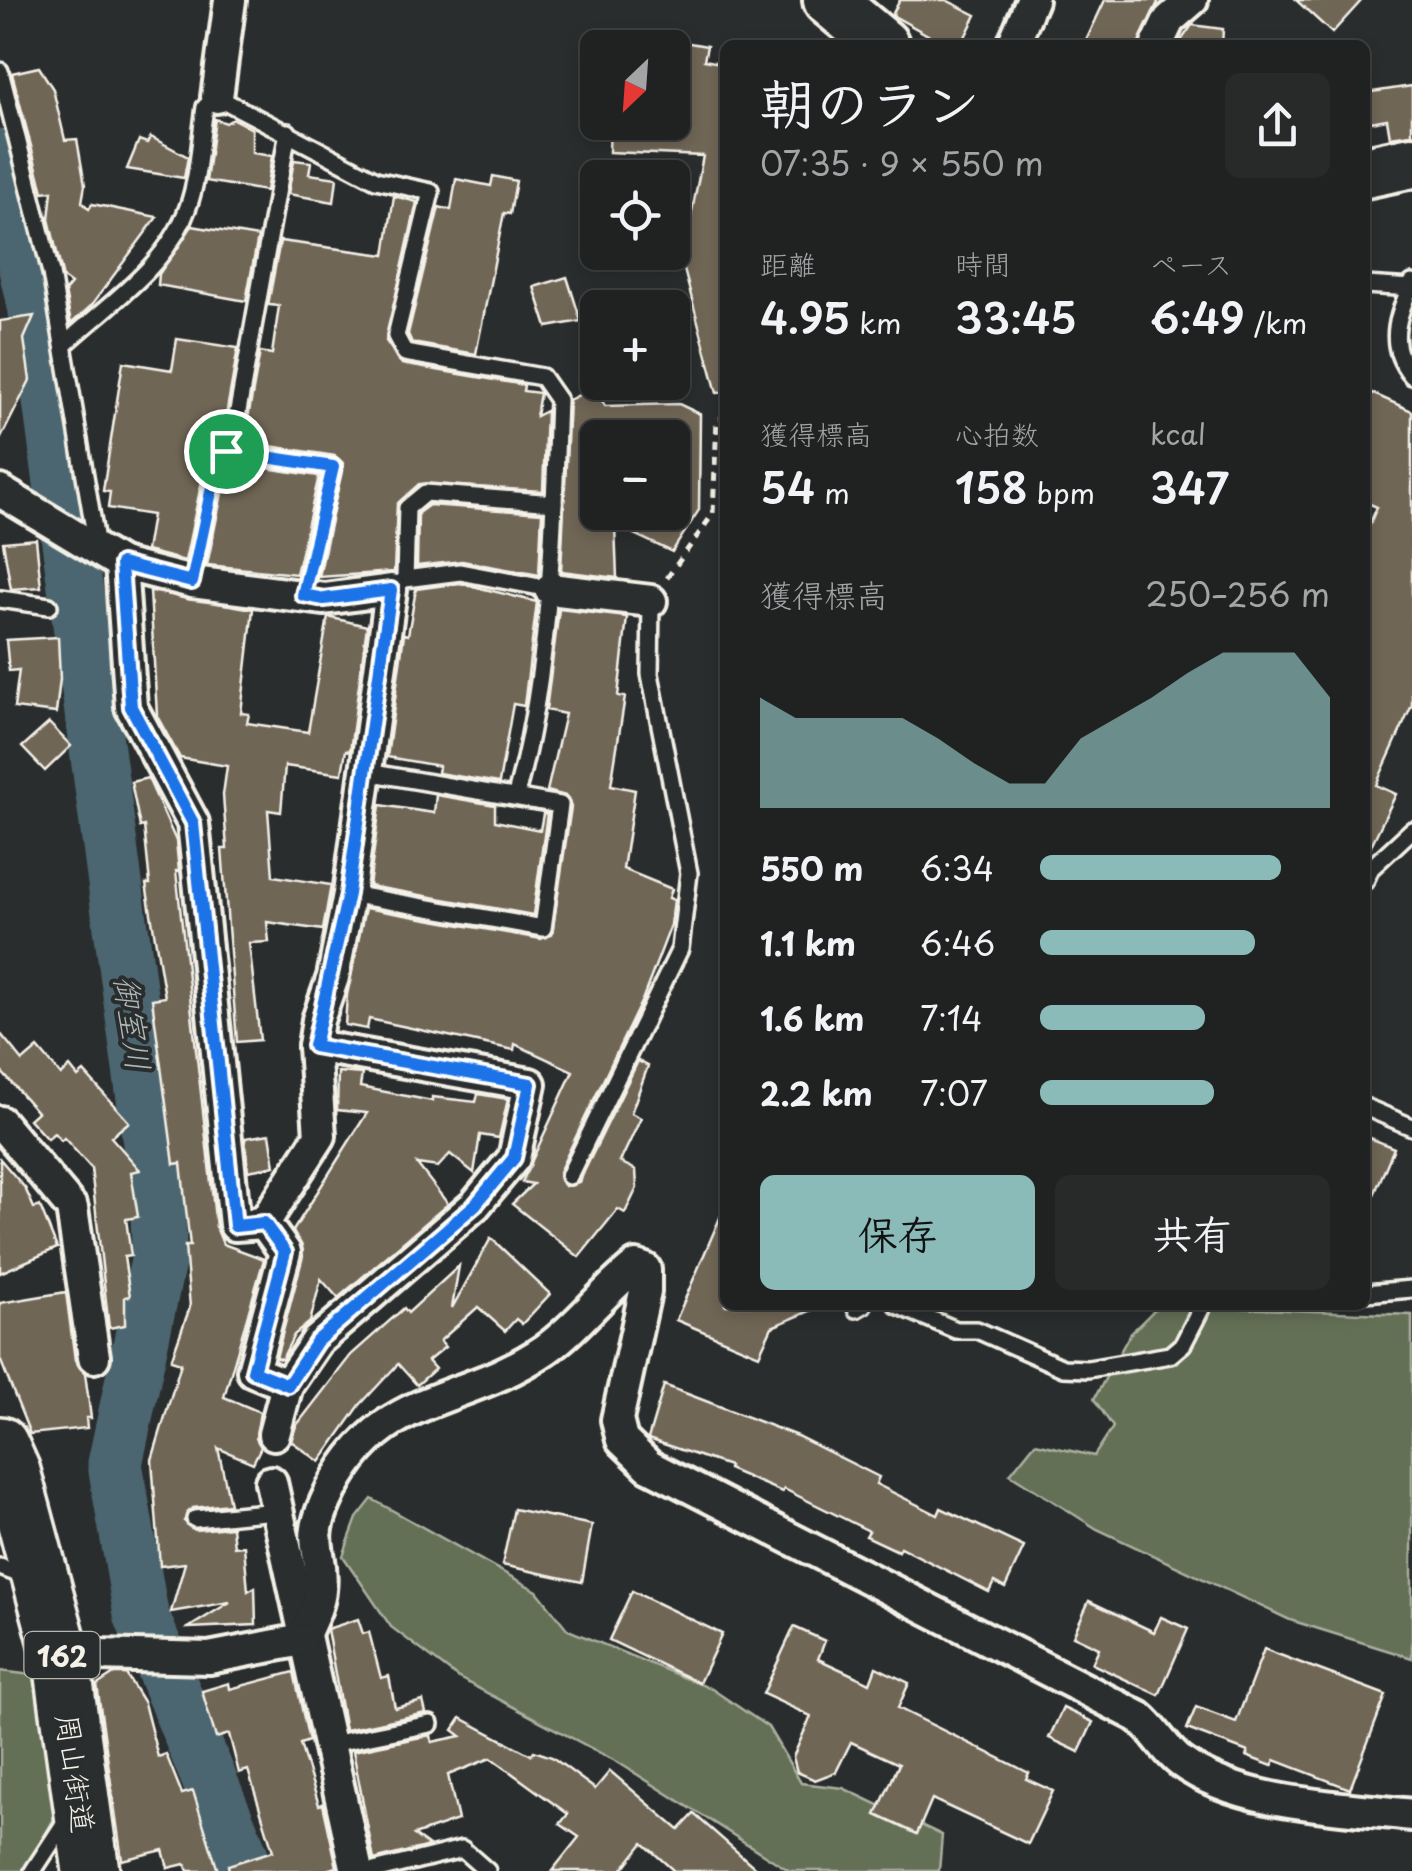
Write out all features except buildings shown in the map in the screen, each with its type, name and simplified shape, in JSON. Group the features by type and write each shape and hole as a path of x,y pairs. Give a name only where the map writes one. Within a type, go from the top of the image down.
{"highway":[{"name":"周山街道","path":"0,1445 21,1575 81,1653 80,1800 90,1871"}],"main road":[{"path":"829,0 877,40"},
{"path":"1370,171 1412,162"}],"street":[{"path":"218,97 230,0"},
{"path":"1015,40 1032,0"},
{"path":"1160,40 1169,20 1192,0"},
{"path":"0,491 102,551 192,582 324,599 398,584 348,894 314,1046 320,1136 264,1223"},
{"path":"102,551 131,707 193,823 235,1226 264,1223"},
{"path":"550,589 650,601"},
{"path":"274,1434 288,1385 317,1341 475,1205 514,1158 530,1084 314,1046"},
{"path":"0,1122 72,1208 94,1358"},
{"path":"264,1223 285,1252 253,1371 288,1385"},
{"path":"302,1640 320,1590 313,1534 328,1497 361,1445 382,1423 480,1384 545,1350 636,1266 645,1269 645,1292 617,1420 622,1440 649,1466 1139,1717 1180,1761 1244,1791 1272,1799 1412,1816"},
{"path":"273,1496 302,1640 331,1744 357,1871"},
{"path":"81,1653 186,1654 209,1658 302,1640"}],"lane":[{"path":"0,72 51,273 102,551"},
{"path":"64,344 155,264 178,230 189,206 205,107 218,97 376,180 431,192 396,336 405,353 542,377 553,386 558,400 550,589 531,742 516,796"},
{"path":"192,582 216,468 233,440 288,132"},
{"path":"1370,285 1411,287 1394,331 1398,359 1412,376"},
{"path":"226,451 333,467 303,595"},
{"path":"550,589 460,572 398,584 406,508 424,493 554,503"},
{"path":"0,599 49,606"},
{"path":"569,1176 680,949 689,872 650,674 650,601"},
{"path":"348,894 544,928 560,805 367,772"},
{"path":"1370,872 1412,830"},
{"path":"1370,1109 1412,1127"},
{"path":"1370,1293 1412,1289"},
{"path":"909,1310 956,1330 977,1330 1063,1368 1088,1369 1170,1355 1183,1344 1200,1310"},
{"path":"195,1518 273,1496"},
{"path":"331,1744 430,1724"},
{"path":"33,1871 80,1800"},
{"path":"374,1871 462,1850 487,1871"}],"path":[{"path":"686,553 713,514 720,419"}],"green space":[{"path":"1154,1310 1412,1315 1412,1658 1290,1620 1097,1529 1010,1474 1035,1443 1094,1456 1113,1427 1094,1399 1130,1334"},
{"path":"372,1499 537,1591 568,1630 712,1689 768,1727 801,1783 843,1788 942,1835 939,1871 790,1871 619,1763 457,1677 391,1627 343,1556 357,1518"},
{"path":"0,1671 32,1675 48,1684 62,1804 25,1871 0,1871"}],"waterway":[{"name":"御室川","path":"0,156 41,334 158,1202 159,1257 115,1464 141,1614 247,1871"}],"route":[{"path":"226,451 333,467 303,595 324,599 391,590 348,894 333,977 318,1020 314,1046 530,1084 514,1158 475,1205 317,1341 288,1385 253,1371 285,1252 264,1223 235,1226 193,823 131,707 121,564 192,582 216,468 226,451"}]}
